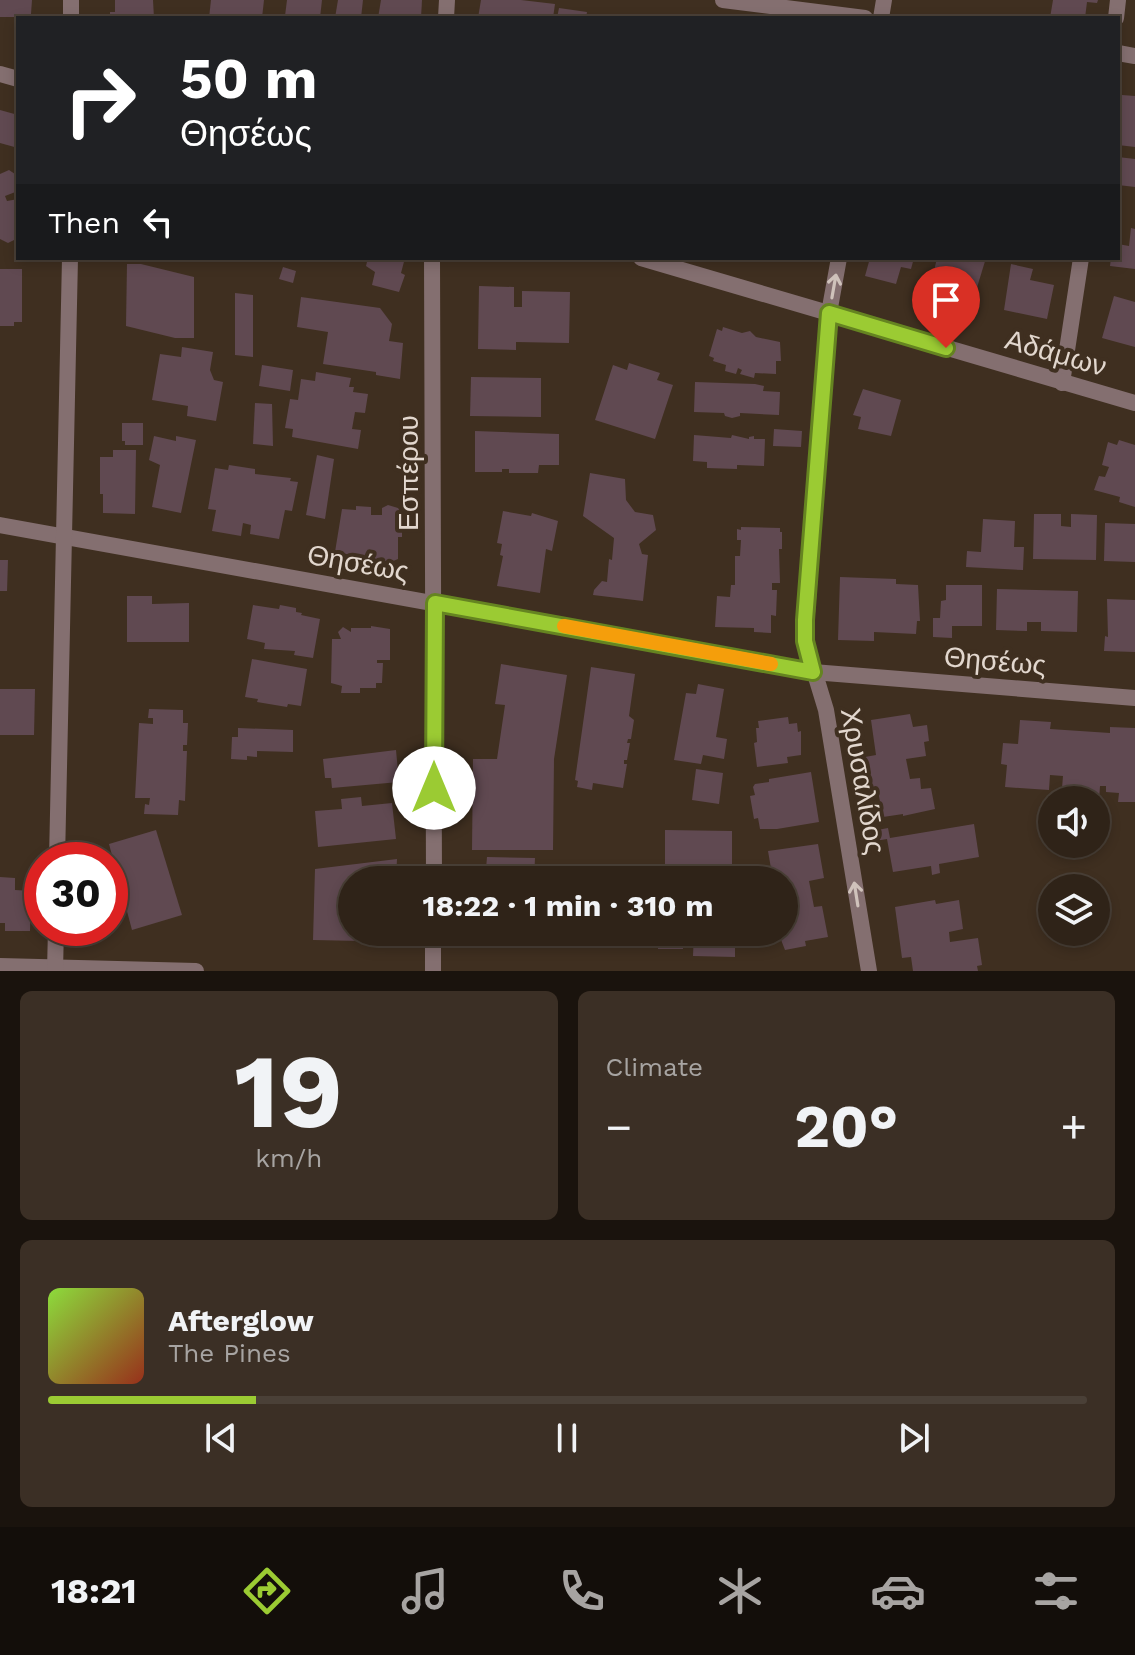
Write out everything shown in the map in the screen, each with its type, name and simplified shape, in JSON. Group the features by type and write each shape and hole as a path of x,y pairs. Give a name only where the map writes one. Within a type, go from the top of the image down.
{"street":[{"path":"723,0 849,16"},
{"path":"58,842 70,260"},
{"name":"Εσπέρου","path":"432,260 434,866"},
{"name":"Αδάμων","path":"648,260 1135,403"},
{"name":"Χρυσαλίδος","path":"839,260 829,313 805,641 826,710 869,971"},
{"path":"1062,383 1081,260"},
{"name":"Θησέως","path":"0,525 813,672 1135,698"},
{"path":"55,969 56,946"},
{"path":"433,946 433,971"},
{"path":"0,966 196,971"}],"building":[{"path":"0,0 32,0 31,14 0,17"},
{"path":"115,0 153,0 154,16 110,16 110,12 115,12"},
{"path":"211,0 264,0 262,16 209,16"},
{"path":"287,0 322,0 320,16 285,16"},
{"path":"338,0 363,0 361,16 335,16"},
{"path":"381,0 422,0 421,16 378,16"},
{"path":"481,0 555,4 553,16 478,16"},
{"path":"1053,0 1098,0 1097,3 1087,2 1085,16 1050,16"},
{"path":"559,8 587,12 586,16 557,16"},
{"path":"1122,95 1135,96 1135,147 1120,145"},
{"path":"0,110 16,114 16,147 0,143"},
{"path":"1120,157 1135,159 1135,187 1120,185"},
{"path":"9,170 16,175 16,192 5,196 7,201 16,199 16,241 8,243 0,239 0,174"},
{"path":"1131,228 1135,229 1135,269 1110,266 1111,260 1120,260 1120,244 1129,246"},
{"path":"362,260 404,260 401,273 405,275 399,292 372,285 375,272 366,266 367,262"},
{"path":"869,260 913,260 911,269 901,267 896,284 865,276"},
{"path":"937,260 985,260 971,307 928,297"},
{"path":"127,264 141,264 194,277 194,338 175,338 126,326"},
{"path":"1011,264 1033,269 1030,280 1054,285 1047,319 1004,310"},
{"path":"283,267 296,271 293,283 279,279"},
{"path":"0,269 22,269 22,322 14,322 14,326 0,326"},
{"path":"479,286 514,287 514,307 522,307 522,291 570,292 569,343 516,342 516,350 478,349"},
{"path":"235,293 253,295 253,357 235,355"},
{"path":"1114,296 1135,302 1135,347 1102,338"},
{"path":"301,297 380,308 392,324 389,341 403,343 400,379 323,364 328,332 297,327"},
{"path":"723,327 742,333 750,331 756,337 780,342 781,361 776,361 776,374 755,373 754,378 740,374 742,370 738,368 736,374 725,371 726,365 713,361 714,358 709,356 717,329 722,331"},
{"path":"182,347 213,352 210,370 214,380 223,382 216,421 187,416 188,406 152,400 160,354 181,357"},
{"path":"629,363 660,373 657,380 673,385 655,439 595,420 613,365 627,370"},
{"path":"262,365 293,370 290,391 259,386"},
{"path":"316,372 351,378 349,387 354,387 353,392 368,394 365,413 355,412 352,429 361,430 358,449 292,437 293,429 285,428 290,399 298,400 301,379 315,381"},
{"path":"471,377 541,378 541,417 470,416"},
{"path":"695,382 755,384 764,386 763,391 780,392 779,415 740,413 740,416 732,418 724,413 694,412"},
{"path":"863,389 901,400 891,436 858,429 861,417 853,415"},
{"path":"255,403 272,404 273,446 253,444"},
{"path":"122,423 143,423 143,445 125,445 122,441"},
{"path":"774,429 802,431 801,447 773,446"},
{"path":"475,431 559,434 559,465 539,465 538,473 509,473 509,469 475,472"},
{"path":"694,435 765,439 764,466 707,468 707,462 693,461"},
{"path":"154,436 176,441 176,436 196,440 181,513 152,507 160,465 149,460"},
{"path":"1119,440 1135,445 1135,507 1119,502 1120,497 1094,490 1099,476 1105,477 1109,467 1102,465 1108,442 1117,445"},
{"path":"113,450 136,450 135,514 103,513 100,457 113,457"},
{"path":"317,455 334,459 325,519 306,515"},
{"path":"229,465 255,469 255,474 291,478 290,481 298,482 292,511 285,510 279,539 250,534 251,525 243,523 241,536 212,531 216,510 208,509 215,468 228,470"},
{"path":"590,473 625,479 626,500 635,512 653,515 656,530 639,544 642,554 648,555 643,601 593,595 602,581 607,582 614,538 583,516"},
{"path":"388,505 398,508 402,515 398,559 391,562 335,552 342,509 371,507 371,515 382,515 382,508"},
{"path":"503,511 531,516 532,513 558,521 552,551 546,549 540,593 497,586 503,556 500,555 502,544 497,543"},
{"path":"1034,514 1061,514 1061,526 1071,527 1071,514 1097,515 1096,560 1033,559"},
{"path":"983,519 1015,521 1014,547 1024,547 1023,570 966,567 967,551 981,552"},
{"path":"1105,523 1135,524 1135,562 1104,561"},
{"path":"741,527 780,528 782,532 780,583 772,583 772,590 777,590 776,616 771,615 771,633 754,632 754,628 715,627 717,596 730,597 731,585 735,585 735,556 740,556 741,540 737,540 737,529 741,530"},
{"path":"0,560 8,560 7,591 0,591"},
{"path":"840,577 896,579 896,584 918,585 920,621 917,621 916,634 874,632 874,641 838,640"},
{"path":"946,585 982,585 982,626 952,626 952,638 933,637 933,618 940,618 941,601 946,600"},
{"path":"997,589 1078,591 1077,632 1041,631 1041,622 1027,622 1027,631 996,630"},
{"path":"127,596 152,596 152,604 189,603 189,642 127,642"},
{"path":"1107,599 1135,600 1135,652 1104,651 1105,636 1108,637"},
{"path":"253,605 296,608 301,615 320,619 313,658 294,655 295,651 264,649 265,643 247,639"},
{"path":"371,626 390,629 390,660 377,660 377,663 383,663 382,683 376,683 376,688 360,688 360,693 341,693 342,686 331,683 332,639 341,639 338,632 343,627 351,632 351,628"},
{"path":"252,659 307,669 301,706 288,704 287,707 245,697"},
{"path":"501,664 567,675 554,759 553,850 472,850 473,759 497,759 505,705 495,704"},
{"path":"591,667 635,674 629,716 634,720 631,739 627,743 630,743 627,760 624,760 627,764 623,788 593,783 592,790 577,787 578,781 575,780"},
{"path":"698,684 724,689 716,737 727,739 724,759 703,755 701,764 674,760 686,693 696,694"},
{"path":"0,689 35,689 34,735 0,735"},
{"path":"149,709 183,710 183,723 188,723 187,745 183,745 183,751 187,751 185,801 179,800 178,815 144,814 145,804 149,805 150,798 135,798 139,723 153,724 153,718 148,718"},
{"path":"910,714 913,727 927,725 929,741 924,742 926,756 906,759 910,779 920,778 921,789 931,788 935,809 883,817 878,791 871,792 865,757 876,755 871,720"},
{"path":"788,717 789,724 797,723 798,732 801,731 801,755 787,757 788,763 757,767 754,743 757,742 758,721"},
{"path":"1020,720 1051,722 1050,729 1110,733 1110,727 1135,728 1135,802 1118,802 1119,793 1110,792 1110,786 1062,786 1063,776 1050,775 1049,786 1038,786 1038,789 1005,787 1007,765 1001,764 1003,743 1018,744"},
{"path":"238,728 293,730 293,752 257,751 257,757 231,759 232,737 238,737"},
{"path":"396,750 399,782 332,788 331,778 325,778 323,759"},
{"path":"696,769 723,773 719,804 692,800"},
{"path":"811,772 819,822 760,829 758,818 754,819 750,796 755,795 755,784"},
{"path":"361,797 362,806 392,803 396,839 318,847 315,811 342,809 341,799"},
{"path":"974,824 979,857 939,864 940,873 932,875 931,866 893,872 887,839 869,842 867,832 888,828 890,838"},
{"path":"156,830 182,915 132,930 128,915 128,842 116,842"},
{"path":"665,830 732,831 732,866 665,865"},
{"path":"818,844 824,878 809,881 814,907 822,906 828,937 805,941 806,946 785,950 783,946 798,946 798,866 771,866 768,851"},
{"path":"487,857 535,858 535,866 486,866"},
{"path":"397,859 397,866 340,866"},
{"path":"338,866 338,941 313,940 315,869"},
{"path":"0,877 15,878 15,890 24,891 24,931 5,931 5,923 0,923"},
{"path":"935,900 936,904 959,900 963,929 949,932 950,942 978,938 982,965 977,966 978,971 913,971 911,957 902,958 895,907"},
{"path":"658,946 683,946 683,949 658,949"},
{"path":"693,946 735,946 735,957 693,956"}],"slow traffic":[{"path":"564,626 771,664"}],"route":[{"path":"434,788 435,603 813,672 805,641 805,620 829,313 946,348"}]}
